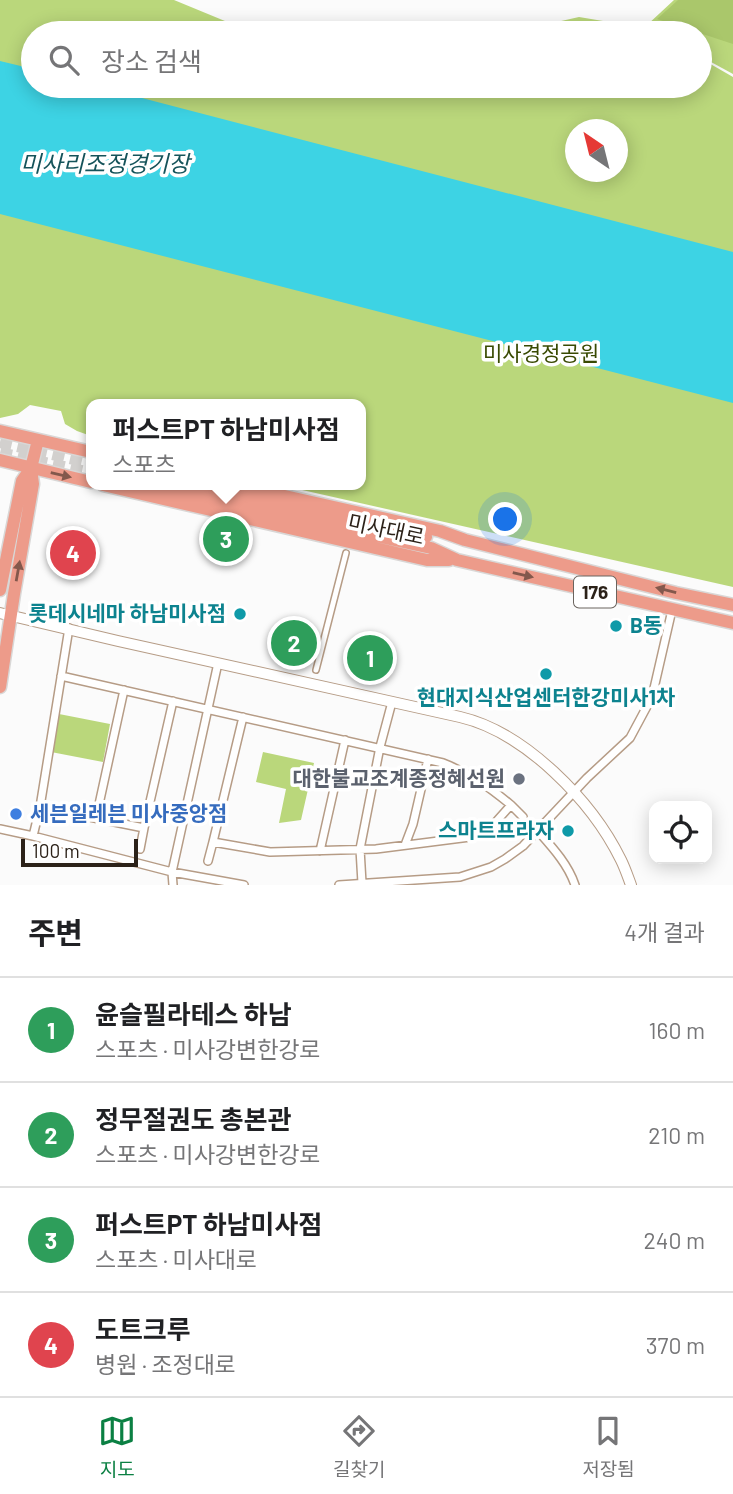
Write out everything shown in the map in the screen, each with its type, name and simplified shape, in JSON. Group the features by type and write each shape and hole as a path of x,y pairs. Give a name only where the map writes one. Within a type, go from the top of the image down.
{"main road":[{"path":"0,431 86,451"},
{"path":"0,590 22,481 31,468 38,440"},
{"path":"0,460 86,481"},
{"path":"0,687 5,614 33,484 31,468"},
{"name":"미사대로","path":"125,490 427,559 457,560 733,623"},
{"name":"미사대로","path":"165,490 431,548 457,560"},
{"name":"미사대로","path":"211,490 434,538 465,540"},
{"name":"미사대로","path":"258,490 440,531 465,540 733,605"}],"street":[{"path":"316,670 346,553"},
{"path":"339,885 460,877 491,867 523,846 574,791 630,738 652,697 672,610"},
{"path":"5,614 467,719 504,735 551,769 574,791 622,861 631,885"},
{"path":"33,836 69,628"},
{"path":"173,885 173,872 218,663"},
{"path":"61,676 380,747 458,768 487,784 523,817"},
{"path":"96,818 124,690"},
{"path":"140,849 173,701"},
{"path":"362,883 360,849 391,702"},
{"path":"208,861 243,717"},
{"path":"320,851 345,740"},
{"path":"405,845 413,824 428,759"},
{"path":"213,842 270,852 360,849 470,837 494,824 511,805"},
{"path":"40,807 144,828"},
{"path":"0,829 173,872 244,885"},
{"path":"537,830 559,855 575,885"}],"green space":[{"name":"미사경정공원","path":"0,0 174,0 225,21 21,21 21,98 712,98 712,65 733,77 733,587 302,490 366,490 366,399 86,399 86,434 65,424 61,411 30,405 18,414 0,418"},
{"path":"674,0 733,0 733,74 712,63 712,21 651,21"},
{"path":"678,0 733,0 733,44 712,37 712,21 657,19"},
{"path":"579,17 603,21 561,21"},
{"path":"59,714 110,724 103,762 51,752"},
{"path":"263,752 314,763 301,820 279,823 286,789 256,782"}],"water":[{"name":"미사리조정경기장","path":"0,61 21,66 21,98 142,98 733,252 733,403 0,214"}],"tunnel":[{"path":"0,442 86,462"},
{"path":"0,453 86,472"}],"place":[{"name":"퍼스트PT 하남미사점","path":"226,539"},
{"name":"도트크루","path":"73,553"},
{"name":"롯데시네마 하남미사점","path":"240,614"},
{"name":"B동","path":"616,626"},
{"name":"정무절권도 총본관","path":"294,643"},
{"name":"윤슬필라테스 하남","path":"370,658"},
{"name":"현대지식산업센터한강미사1차","path":"546,674"},
{"name":"대한불교조계종정혜선원","path":"519,779"},
{"name":"세븐일레븐 미사중앙점","path":"16,814"},
{"name":"스마트프라자","path":"568,831"}]}
